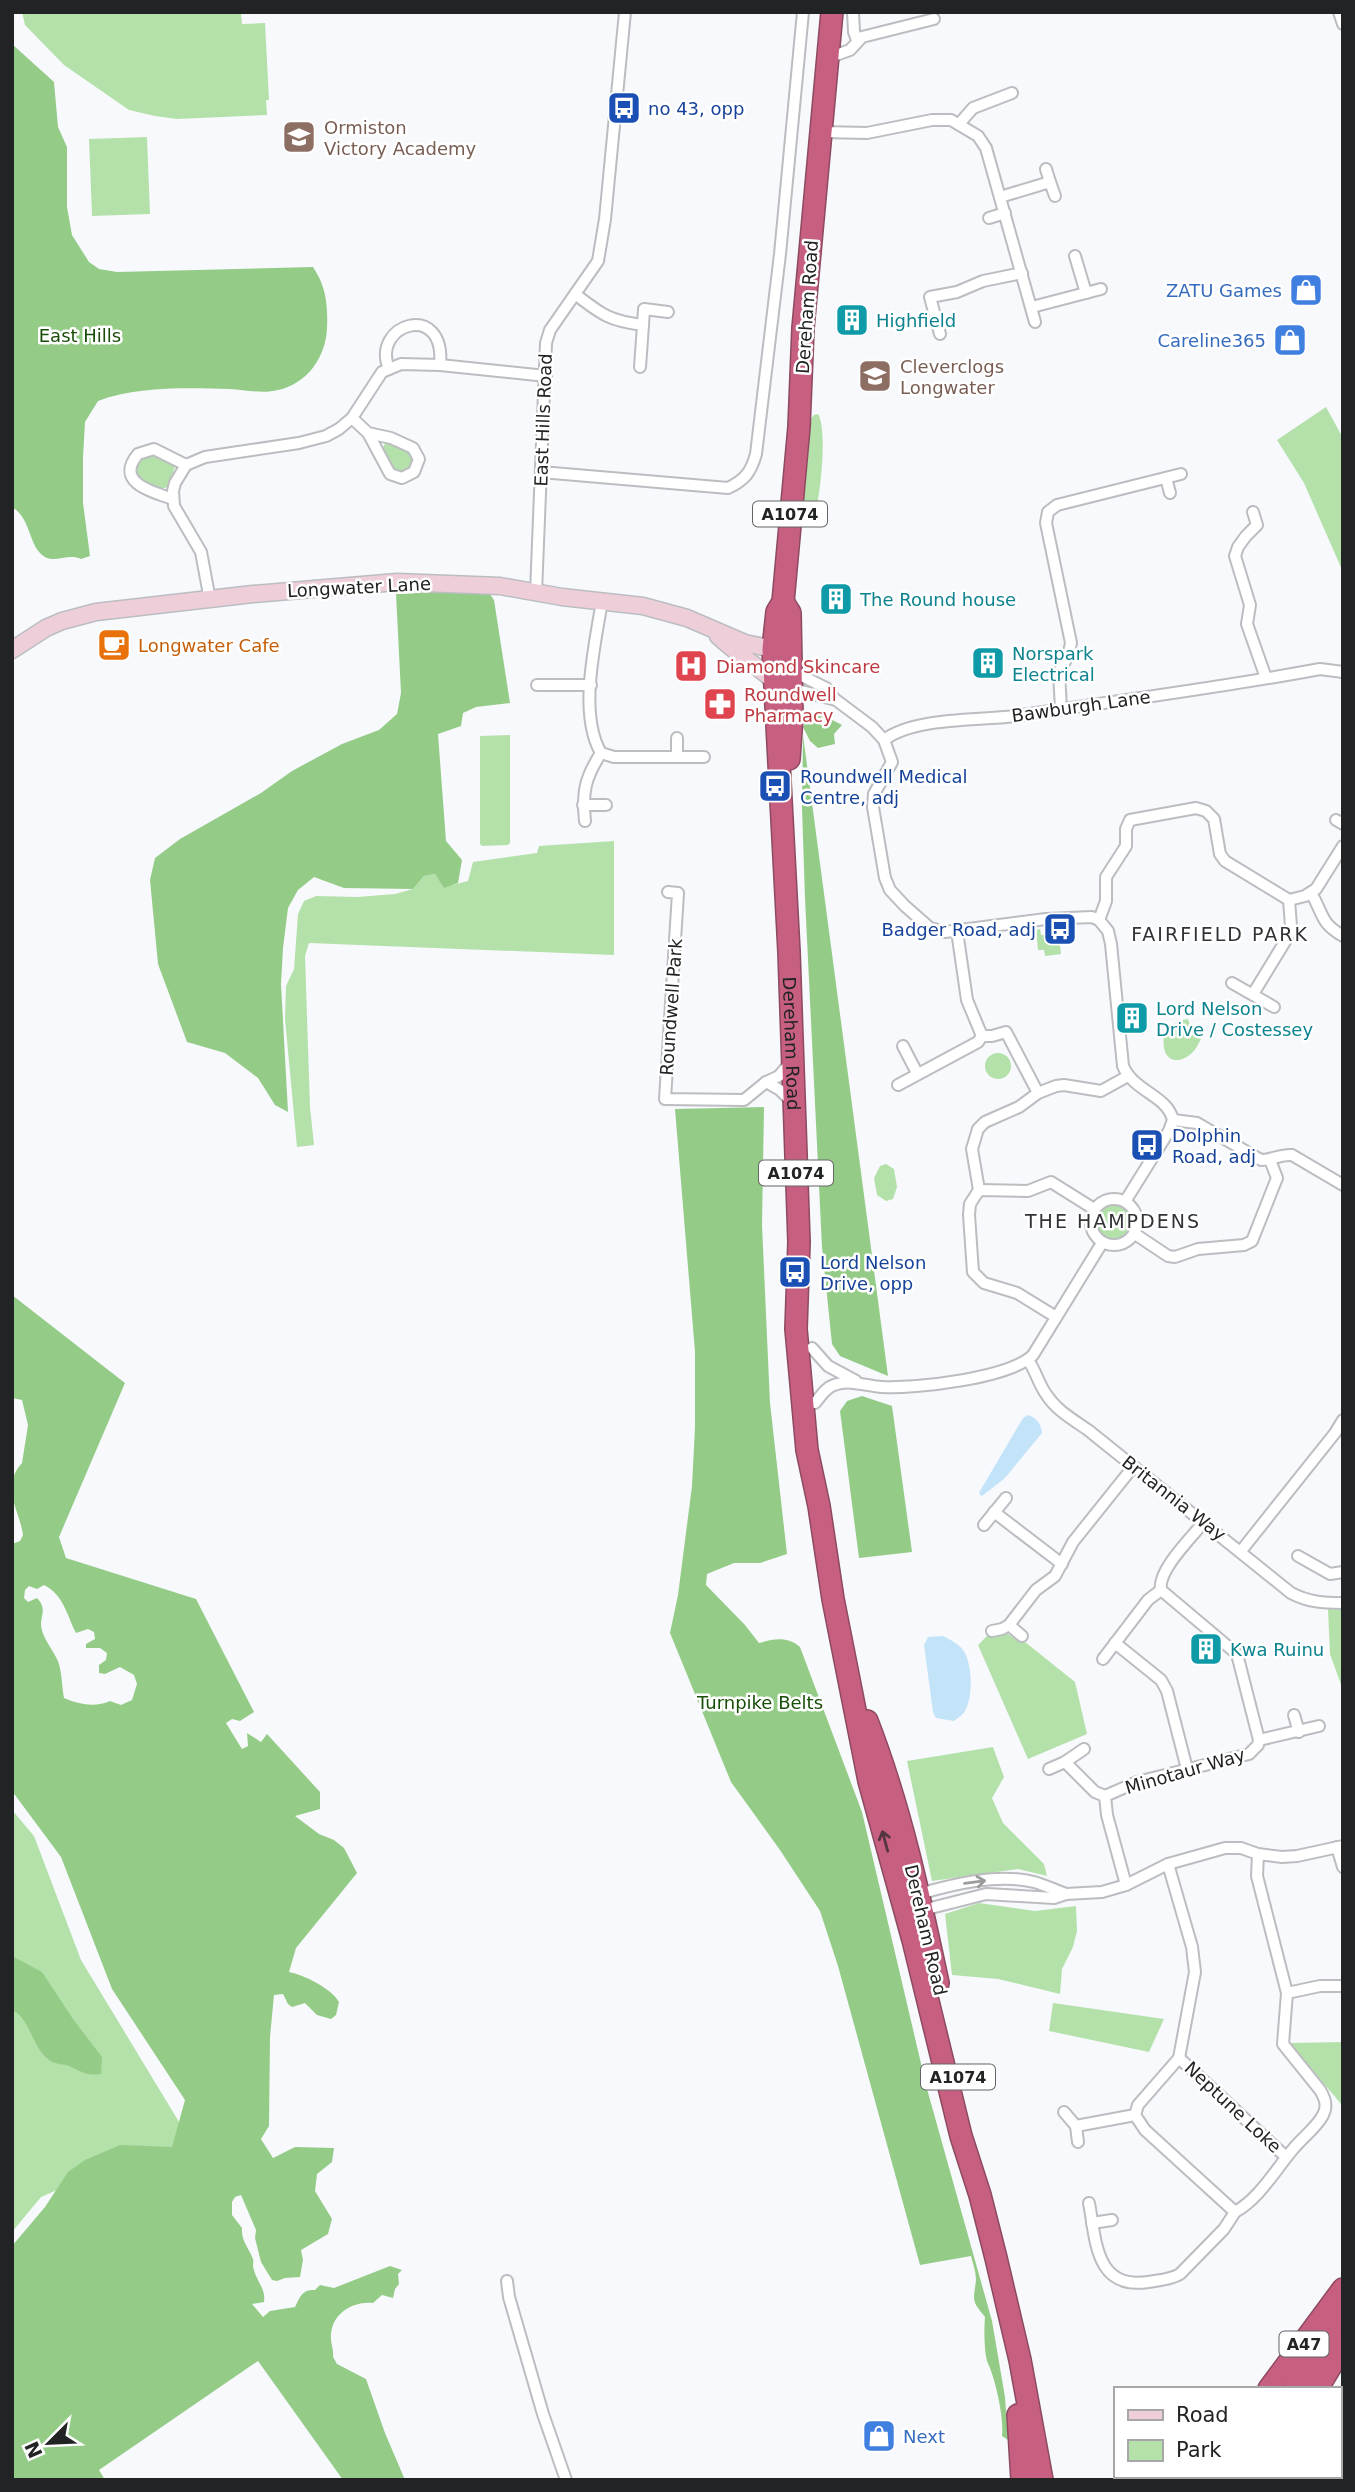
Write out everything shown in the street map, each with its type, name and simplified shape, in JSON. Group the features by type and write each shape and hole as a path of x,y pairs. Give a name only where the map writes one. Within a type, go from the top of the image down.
{"highway":[{"name":"Dereham Road","path":"786,681 773,649 777,612 783,602 799,427 803,328 832,12"},
{"name":"Dereham Road","path":"783,602 790,613 783,844 799,1242 796,1311 807,1450 848,1673 888,1777 970,2133 980,2195 1020,2360 1042,2480"},
{"name":"Dereham Road","path":"799,1242 812,1348 819,1506"},
{"name":"A47","path":"1270,2387 1343,2289"},
{"name":"A47","path":"1296,2387 1322,2342 1343,2315"},
{"name":"A47","path":"1318,2387 1343,2346"},
{"path":"1020,2360 1017,2400 1022,2480"}],"street":[{"name":"East Hills Road","path":"536,593 546,343 550,330 598,261 605,219 625,12"},
{"name":"Dereham Road","path":"541,472 728,488 743,481 752,468 756,454 780,254 803,12"},
{"path":"853,12 857,40"},
{"path":"1339,12 1343,24"},
{"path":"828,58 850,50 857,40 873,33 934,19"},
{"path":"993,86 996,98"},
{"path":"959,124 973,107 1012,93"},
{"path":"822,132 867,133 932,120 951,120 978,136 986,148 1035,322"},
{"path":"1046,169 1055,196"},
{"path":"1000,197 1050,182"},
{"path":"989,218 1005,213"},
{"path":"1075,256 1086,293"},
{"path":"940,334 929,291 957,292 983,281 1022,273"},
{"path":"1032,307 1101,289"},
{"path":"575,294 605,317 643,325"},
{"path":"640,367 644,309 668,312"},
{"path":"389,369 387,352 393,334 406,325 416,324 426,326 436,336 441,352 440,365"},
{"path":"210,600 201,552 177,514 173,499 175,483 186,465 205,457 299,443 339,429 352,418 376,378 401,364 440,365 546,376"},
{"path":"352,418 368,433 390,474 402,478 414,472 419,459 410,445 368,433"},
{"path":"173,499 141,487 131,474 132,463 138,454 154,449 186,465"},
{"path":"1061,709 1059,672 1068,656 1071,643 1046,523 1048,512 1056,505 1181,474"},
{"path":"1166,478 1170,494"},
{"path":"1253,512 1257,525 1238,547 1235,556 1250,605 1247,624 1266,678"},
{"name":"Longwater Lane","path":"12,650 46,628 70,618 115,609 319,587 397,582 500,586 651,608 687,618 751,645 773,649"},
{"path":"602,601 591,685 590,725 601,753 614,757 704,757"},
{"name":"Longwater Lane","path":"711,630 738,655 786,681"},
{"name":"Bawburgh Lane","path":"884,740 895,732 915,727 1061,709 1321,669 1343,672"},
{"path":"786,681 827,688 836,700"},
{"path":"786,681 836,700 872,727 884,740 892,762 878,784 873,807 885,877 890,890 930,928 945,932 1046,919 1092,917 1099,920 1108,931 1123,1066 1135,1084 1166,1105 1173,1120 1169,1131 1126,1200"},
{"path":"537,685 591,685"},
{"path":"677,738 677,756"},
{"path":"585,821 585,780 601,753"},
{"path":"583,805 606,805"},
{"path":"1099,920 1106,901 1107,877 1126,846 1126,816 1196,808 1206,811 1214,819 1220,854 1225,861 1289,900 1311,893 1322,881 1343,846"},
{"name":"Roundwell Park","path":"690,893 673,893 665,1099 744,1100 766,1082 779,1076 792,1061"},
{"path":"1311,893 1320,915 1330,928 1343,936"},
{"path":"1253,994 1289,935 1289,900"},
{"path":"957,931 967,1000 982,1036"},
{"path":"1232,983 1274,1007"},
{"path":"982,1036 992,1037 1006,1032 1038,1093"},
{"path":"898,1085 978,1042 982,1036"},
{"path":"903,1046 917,1073"},
{"path":"1056,1317 1017,1293 984,1283 972,1272 969,1215 970,1204 979,1190 972,1149 978,1129 985,1122 1019,1107 1038,1093 1064,1085 1101,1091 1128,1076"},
{"path":"766,1082 780,1090 794,1105"},
{"path":"1173,1120 1197,1123 1261,1160 1292,1155 1343,1185"},
{"path":"1135,1234 1168,1256 1175,1257 1198,1249 1244,1245 1252,1241 1277,1178 1270,1160"},
{"path":"979,1190 1028,1191 1051,1182 1094,1209"},
{"path":"1114,1198 1126,1200 1135,1209 1138,1222 1135,1234 1126,1242 1114,1246 1102,1243 1094,1234 1090,1222 1094,1209 1102,1201 1114,1198"},
{"path":"815,1404 825,1390 842,1383 891,1387 959,1380 1000,1373 1028,1360 1102,1243"},
{"path":"812,1348 828,1366 860,1383"},
{"name":"Britannia Way","path":"1028,1360 1036,1370 1045,1393 1057,1409 1088,1430 1291,1592 1304,1600 1343,1603"},
{"path":"1241,1551 1343,1420"},
{"path":"992,1630 1009,1625 1037,1590 1055,1576 1073,1542 1133,1467"},
{"path":"984,1525 1006,1498"},
{"path":"994,1512 1062,1564"},
{"path":"1103,1659 1148,1600 1161,1590 1159,1584 1164,1571 1203,1523"},
{"path":"1298,1556 1330,1574 1343,1572"},
{"name":"Minotaur Way","path":"1065,1762 1095,1792 1105,1796 1127,1785 1253,1752 1259,1740 1237,1654 1161,1590"},
{"path":"1009,1625 1023,1636"},
{"path":"1115,1643 1161,1680 1167,1691 1187,1769"},
{"path":"1294,1715 1299,1731"},
{"name":"Minotaur Way","path":"1259,1740 1319,1726"},
{"path":"1049,1769 1084,1749"},
{"name":"Minotaur Way","path":"1105,1796 1109,1825 1126,1885"},
{"path":"915,1903 963,1884 1006,1880 1032,1881 1066,1894 1102,1892 1126,1885 1168,1864 1225,1848 1241,1848 1258,1854 1297,1856 1340,1847 1343,1867"},
{"path":"1088,2203 1096,2250 1107,2270 1125,2282 1137,2284 1171,2279 1180,2274 1224,2229 1235,2212 1244,2207 1264,2186 1286,2157 1323,2117 1325,2097 1283,2044 1287,1993 1257,1876 1258,1854"},
{"path":"1135,2115 1138,2105 1179,2058 1183,2047 1195,1960 1168,1864"},
{"path":"1287,1993 1320,1986 1343,1986"},
{"name":"Neptune Loke","path":"1179,2058 1286,2157"},
{"path":"1064,2112 1076,2126 1078,2142"},
{"path":"1076,2126 1135,2115"},
{"path":"1135,2115 1145,2130 1235,2212"},
{"path":"1093,2223 1112,2220"},
{"path":"507,2281 509,2297 543,2414 566,2480"}],"green space":[{"path":"22,12 241,12 242,24 265,23 269,100 266,100 267,115 177,119 129,110 64,65 25,25"},
{"name":"East Hills","path":"12,44 54,82 58,127 67,147 67,207 72,235 89,262 99,269 117,272 313,267 321,281 326,304 326,339 319,359 306,375 288,387 267,392 163,389 129,393 98,401 85,422 83,503 90,556 81,559 45,557 35,547 23,518 12,507"},
{"path":"147,137 150,214 92,216 89,139"},
{"path":"1326,407 1343,438 1343,572 1304,483 1277,440"},
{"path":"818,414 823,449 821,481 814,518 806,521 802,518 809,447 807,431 810,420"},
{"path":"386,442 411,450 414,461 408,469 403,472 394,471 382,449"},
{"path":"154,454 173,462 175,467 168,487 151,487 139,477 138,464"},
{"path":"487,590 494,600 510,703 476,707 463,713 461,726 438,734 446,841 462,860 458,883 444,888 435,874 424,876 413,889 344,888 314,877 298,890 288,908 281,984 288,1112 275,1105 258,1078 225,1053 187,1042 158,964 150,880 155,858 180,839 261,793 292,771 342,744 379,730 397,714 401,693 396,594"},
{"path":"821,714 842,725 834,734 835,744 818,748 810,741 803,727 811,715"},
{"path":"510,735 510,843 482,846 480,736"},
{"path":"803,735 888,1376 840,1356 832,1344 822,1247 805,898"},
{"path":"614,841 614,955 309,943 305,956 310,1107 314,1145 297,1147 285,1019 286,986 294,969 298,914 304,901 316,896 395,894 413,889 424,876 435,874 444,887 468,881 473,862 537,853 539,846"},
{"path":"1058,927 1061,954 1045,956 1044,950 1038,950 1036,930 1040,929 1041,935 1052,934 1052,928"},
{"path":"1188,1019 1190,1025 1198,1030 1205,1027 1203,1034 1192,1053 1185,1058 1173,1060 1164,1047 1165,1032 1178,1021"},
{"path":"998,1053 1007,1057 1011,1066 1007,1075 998,1079 989,1075 985,1066 989,1057"},
{"name":"Turnpike Belts","path":"764,1107 762,1225 770,1403 787,1554 760,1563 734,1563 707,1574 706,1585 759,1643 785,1640 800,1647 862,1812 927,2089 992,2321 1005,2397 1008,2440 1002,2436 1000,2404 986,2356 985,2317 974,2299 976,2277 971,2256 920,2265 838,1966 820,1911 731,1782 670,1633 678,1595 692,1486 695,1427 695,1352 675,1109"},
{"path":"886,1164 894,1169 897,1187 893,1199 886,1201 877,1195 874,1178 880,1166"},
{"path":"1113,1205 1125,1210 1130,1222 1125,1234 1113,1239 1101,1234 1096,1222 1101,1210"},
{"path":"12,1295 125,1383 59,1537 66,1558 196,1599 254,1712 240,1721 232,1719 226,1723 242,1749 248,1746 247,1733 261,1742 267,1734 320,1792 320,1809 295,1816 344,1848 357,1873 296,1948 289,1972 309,1979 330,1992 339,2002 336,2015 331,2019 317,2015 305,2003 292,2007 283,1994 274,1995 270,2037 269,2126 261,2139 273,2158 295,2147 334,2148 332,2162 317,2174 315,2191 332,2219 328,2234 301,2250 303,2260 300,2277 277,2281 272,2280 261,2262 255,2238 256,2230 241,2195 235,2197 232,2202 232,2215 242,2228 244,2241 253,2259 253,2268 264,2293 264,2302 252,2304 263,2317 270,2311 295,2307 304,2292 315,2290 320,2285 334,2288 390,2266 402,2270 398,2274 399,2284 393,2298 382,2295 373,2303 351,2306 336,2320 331,2337 333,2357 337,2364 366,2379 405,2480 343,2480 258,2361 99,2470 105,2480 12,2480 12,2246 45,2207 68,2172 85,2160 120,2145 172,2147 185,2100 112,1989 61,1857 12,1791 12,1544 20,1541 23,1535 13,1499 12,1481 22,1463 28,1425 22,1400 12,1398","holes":["44,1585 61,1600 76,1633 88,1629 94,1632 95,1639 86,1644 86,1648 100,1648 107,1653 106,1660 99,1665 99,1673 105,1674 120,1667 134,1675 137,1684 132,1700 121,1705 110,1701 93,1705 64,1698 59,1664 42,1629 42,1605 37,1598 28,1602 24,1598 25,1590 29,1586 37,1589"]},
{"path":"862,1396 892,1406 912,1552 859,1558 840,1411 847,1401"},
{"path":"1328,1609 1343,1610 1343,1690 1330,1654"},
{"path":"1008,1634 1017,1640 1020,1638 1075,1682 1087,1734 1028,1759 978,1645 987,1636"},
{"path":"993,1747 1004,1777 992,1798 1003,1823 1044,1864 1047,1876 1018,1869 932,1881 907,1761"},
{"path":"12,1810 34,1836 81,1960 196,2150 71,2184 41,2197 12,2232"},
{"path":"979,1903 1035,1911 1076,1906 1077,1931 1073,1947 1062,1969 1060,1994 998,1979 952,1975 945,1914"},
{"path":"12,1956 42,1972 102,2057 101,2074 84,2073 53,2062 43,2054 23,2019 12,2010"},
{"path":"1053,2003 1164,2019 1149,2052 1049,2031"},
{"path":"1343,2042 1343,2103 1341,2104 1290,2043"}],"water":[{"path":"1028,1415 1038,1422 1042,1433 1005,1478 982,1496 980,1491 1023,1418"},
{"path":"943,1636 963,1650 970,1673 968,1703 964,1713 954,1721 936,1718 933,1712 924,1645 928,1637"}],"place":[{"name":"no 43, opp","path":"624,108"},
{"name":"Ormiston Victory Academy","path":"299,137"},
{"name":"ZATU Games","path":"1306,290"},
{"name":"Highfield","path":"852,320"},
{"name":"Careline365","path":"1290,340"},
{"name":"Cleverclogs Longwater","path":"875,376"},
{"name":"The Round house","path":"836,599"},
{"name":"Longwater Cafe","path":"114,645"},
{"name":"Norspark Electrical","path":"988,663"},
{"name":"Diamond Skincare","path":"691,666"},
{"name":"Roundwell Pharmacy","path":"720,704"},
{"name":"Roundwell Medical Centre, adj","path":"775,786"},
{"name":"Badger Road, adj","path":"1060,929"},
{"name":"Lord Nelson Drive / Costessey","path":"1132,1018"},
{"name":"Dolphin Road, adj","path":"1147,1145"},
{"name":"Lord Nelson Drive, opp","path":"795,1272"},
{"name":"Kwa Ruinu","path":"1206,1649"},
{"name":"Next","path":"879,2436"}],"district":[{"name":"FAIRFIELD PARK","path":"1220,934"},
{"name":"THE HAMPDENS","path":"1113,1221"}]}
